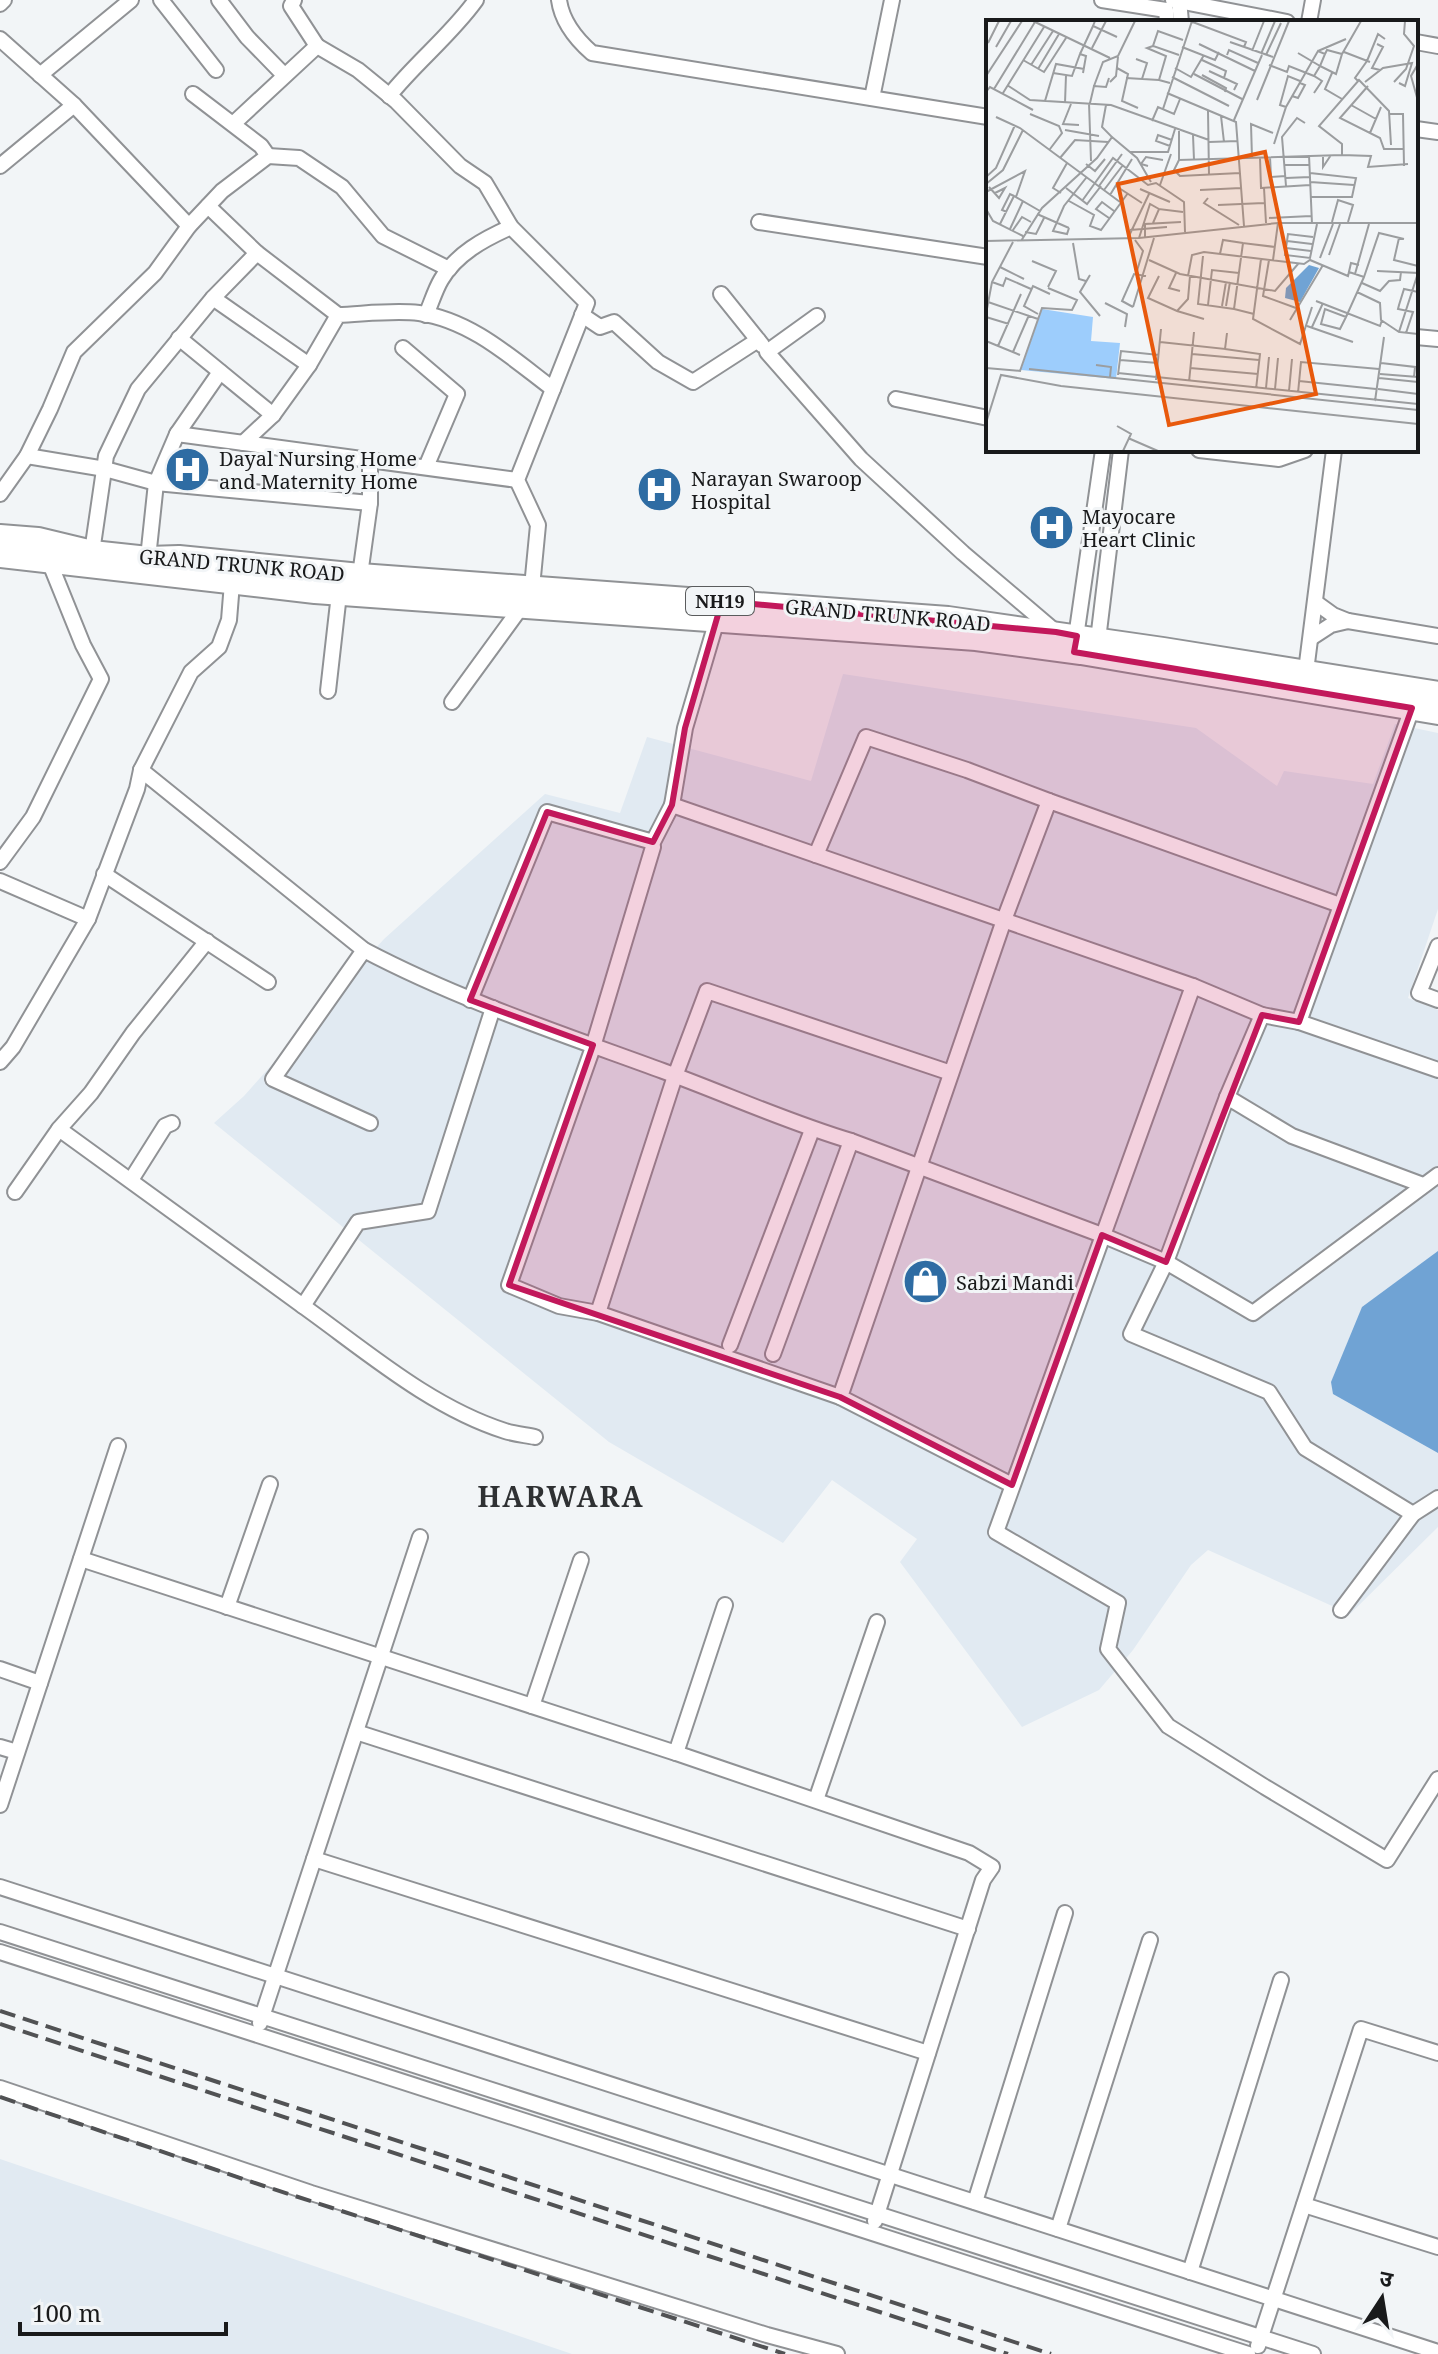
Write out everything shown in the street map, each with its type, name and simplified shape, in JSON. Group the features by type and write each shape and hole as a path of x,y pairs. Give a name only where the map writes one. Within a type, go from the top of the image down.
{"highway":[{"name":"GRAND TRUNK ROAD","path":"0,536 38,539 92,552 148,558 179,557 360,575 527,596"},
{"name":"GRAND TRUNK ROAD","path":"0,556 339,594 640,596 719,610 948,618 1080,643 1423,697"},
{"name":"GRAND TRUNK ROAD","path":"1080,643 1306,671 1423,697 1438,713"}],"street":[{"path":"40,75 131,0"},
{"path":"161,0 216,70"},
{"path":"219,0 247,37 284,75"},
{"path":"294,0 291,6 317,46 358,70 428,132 460,166 485,183 511,227 587,303 517,480 538,525 527,596 452,702"},
{"path":"389,96 462,20 476,0"},
{"path":"559,0 575,38 592,53 986,117"},
{"path":"872,98 892,0"},
{"path":"1102,0 1166,10 1167,20"},
{"path":"1181,20 1177,0 1277,20"},
{"path":"1309,20 1313,0"},
{"path":"0,39 74,105 189,226"},
{"path":"1418,42 1438,46"},
{"path":"233,124 317,46"},
{"path":"193,94 261,146 268,156"},
{"path":"0,166 74,105"},
{"path":"1418,129 1438,132"},
{"path":"0,494 27,456 74,352 155,273 189,226 222,191 268,156 299,158 342,187 383,236 449,269"},
{"path":"208,206 257,253 338,315 419,313 450,320 499,347 553,389"},
{"path":"759,222 986,257"},
{"path":"426,315 441,280 457,259 491,236 511,227"},
{"path":"92,552 106,456 138,389 213,298 257,253"},
{"path":"721,294 861,459 963,553 1080,643"},
{"path":"213,298 309,365"},
{"path":"243,443 273,415 309,365 338,315"},
{"path":"582,315 600,327 614,322 658,362 693,382 817,316"},
{"path":"1418,337 1438,339"},
{"path":"179,338 273,415"},
{"path":"403,348 457,394 426,467"},
{"path":"148,558 156,483 177,434 220,372"},
{"path":"896,399 986,418"},
{"path":"177,434 517,480"},
{"path":"1080,643 1103,452"},
{"path":"1080,643 1121,452"},
{"path":"1217,452 1279,459 1301,452"},
{"path":"1314,452 1324,455 1331,470"},
{"path":"1306,671 1334,452"},
{"path":"27,456 105,469 156,483 370,503"},
{"path":"360,575 370,503 370,460"},
{"path":"0,862 33,817 101,679 83,645 49,561"},
{"path":"0,1062 13,1047 88,919 137,789 141,770 191,672 219,647 229,620 232,583"},
{"path":"328,691 339,594"},
{"path":"1315,602 1348,621 1438,636"},
{"path":"470,1000 547,812 653,842 672,805 685,728 719,610"},
{"path":"1311,638 1331,625 1348,621"},
{"path":"1299,1022 1340,905 1423,697"},
{"path":"816,855 866,737 967,770 1340,905"},
{"path":"141,770 364,950 403,971 470,1000 812,1130 851,1141 1102,1235 1166,1262 1253,1313 1438,1175"},
{"path":"840,1397 1004,920 1049,801"},
{"path":"672,805 1193,986 1262,1015 1299,1022 1438,1070"},
{"path":"653,847 593,1045 509,1285 559,1306 598,1313 840,1397 1012,1485"},
{"path":"104,874 268,982"},
{"path":"0,881 88,919"},
{"path":"15,1192 59,1129 91,1093 124,1045 207,941"},
{"path":"1438,946 1419,993 1438,1000"},
{"path":"364,950 273,1079 370,1123"},
{"path":"1193,986 996,1532 1118,1603 1108,1649 1168,1726 1387,1860 1438,1779"},
{"path":"598,1313 675,1076 707,991 951,1073"},
{"path":"303,1306 358,1222 428,1211 493,1008"},
{"path":"1262,1015 1227,1097 1166,1262 1131,1334 1269,1392 1305,1448 1413,1514"},
{"path":"1227,1097 1292,1136 1423,1185"},
{"path":"131,1180 165,1126 172,1123"},
{"path":"59,1129 404,1378 447,1405 506,1432 535,1437"},
{"path":"730,1345 812,1130"},
{"path":"773,1354 851,1141"},
{"path":"0,1805 118,1446"},
{"path":"227,1607 270,1484"},
{"path":"1341,1610 1413,1514 1438,1498"},
{"path":"257,2035 420,1537"},
{"path":"81,1559 816,1800 969,1853 992,1867 983,1880 871,2233"},
{"path":"532,1706 581,1560"},
{"path":"676,1753 725,1605"},
{"path":"816,1800 877,1622"},
{"path":"0,1669 40,1683"},
{"path":"356,1732 968,1929"},
{"path":"0,1747 17,1752"},
{"path":"314,1859 928,2053"},
{"path":"0,1887 1438,2352"},
{"path":"975,2202 1065,1913"},
{"path":"0,1932 1313,2354"},
{"path":"1058,2229 1150,1940"},
{"path":"0,1952 1248,2354"},
{"path":"1190,2272 1281,1980"},
{"path":"1255,2354 1361,2029 1438,2053"},
{"path":"0,2088 311,2193 837,2354"},
{"path":"1304,2205 1438,2247"}],"highlighted area":[{"path":"722,601 1056,632 1077,636 1074,652 1412,708 1299,1022 1262,1015 1166,1262 1102,1235 1012,1485 840,1397 509,1285 593,1045 470,1000 547,812 653,842 672,805 685,728"}],"shaded area":[{"name":"Sabzi Mandi","path":"843,674 1196,728 1277,786 1284,771 1373,784 1395,724 1438,733 1438,909 1408,998 1438,1010 1438,1527 1350,1614 1208,1550 1191,1565 1133,1650 1099,1690 1022,1727 900,1562 917,1539 832,1480 783,1543 609,1442 214,1123 244,1096 384,939 545,794 620,813 647,737 811,781"},
{"path":"0,2159 572,2354 0,2354"}],"water":[{"path":"1438,1251 1438,1453 1333,1394 1331,1382 1362,1307"}],"railway":[{"path":"0,2011 1051,2354"},
{"path":"0,2024 1008,2354"},
{"path":"0,2097 264,2186 785,2354"}],"place":[{"name":"Dayal Nursing Home and Maternity Home","path":"188,469"},
{"name":"Narayan Swaroop Hospital","path":"660,489"},
{"name":"Mayocare Heart Clinic","path":"1051,528"},
{"name":"Sabzi Mandi","path":"925,1282"}],"district":[{"name":"HARWARA","path":"561,1496"}]}
